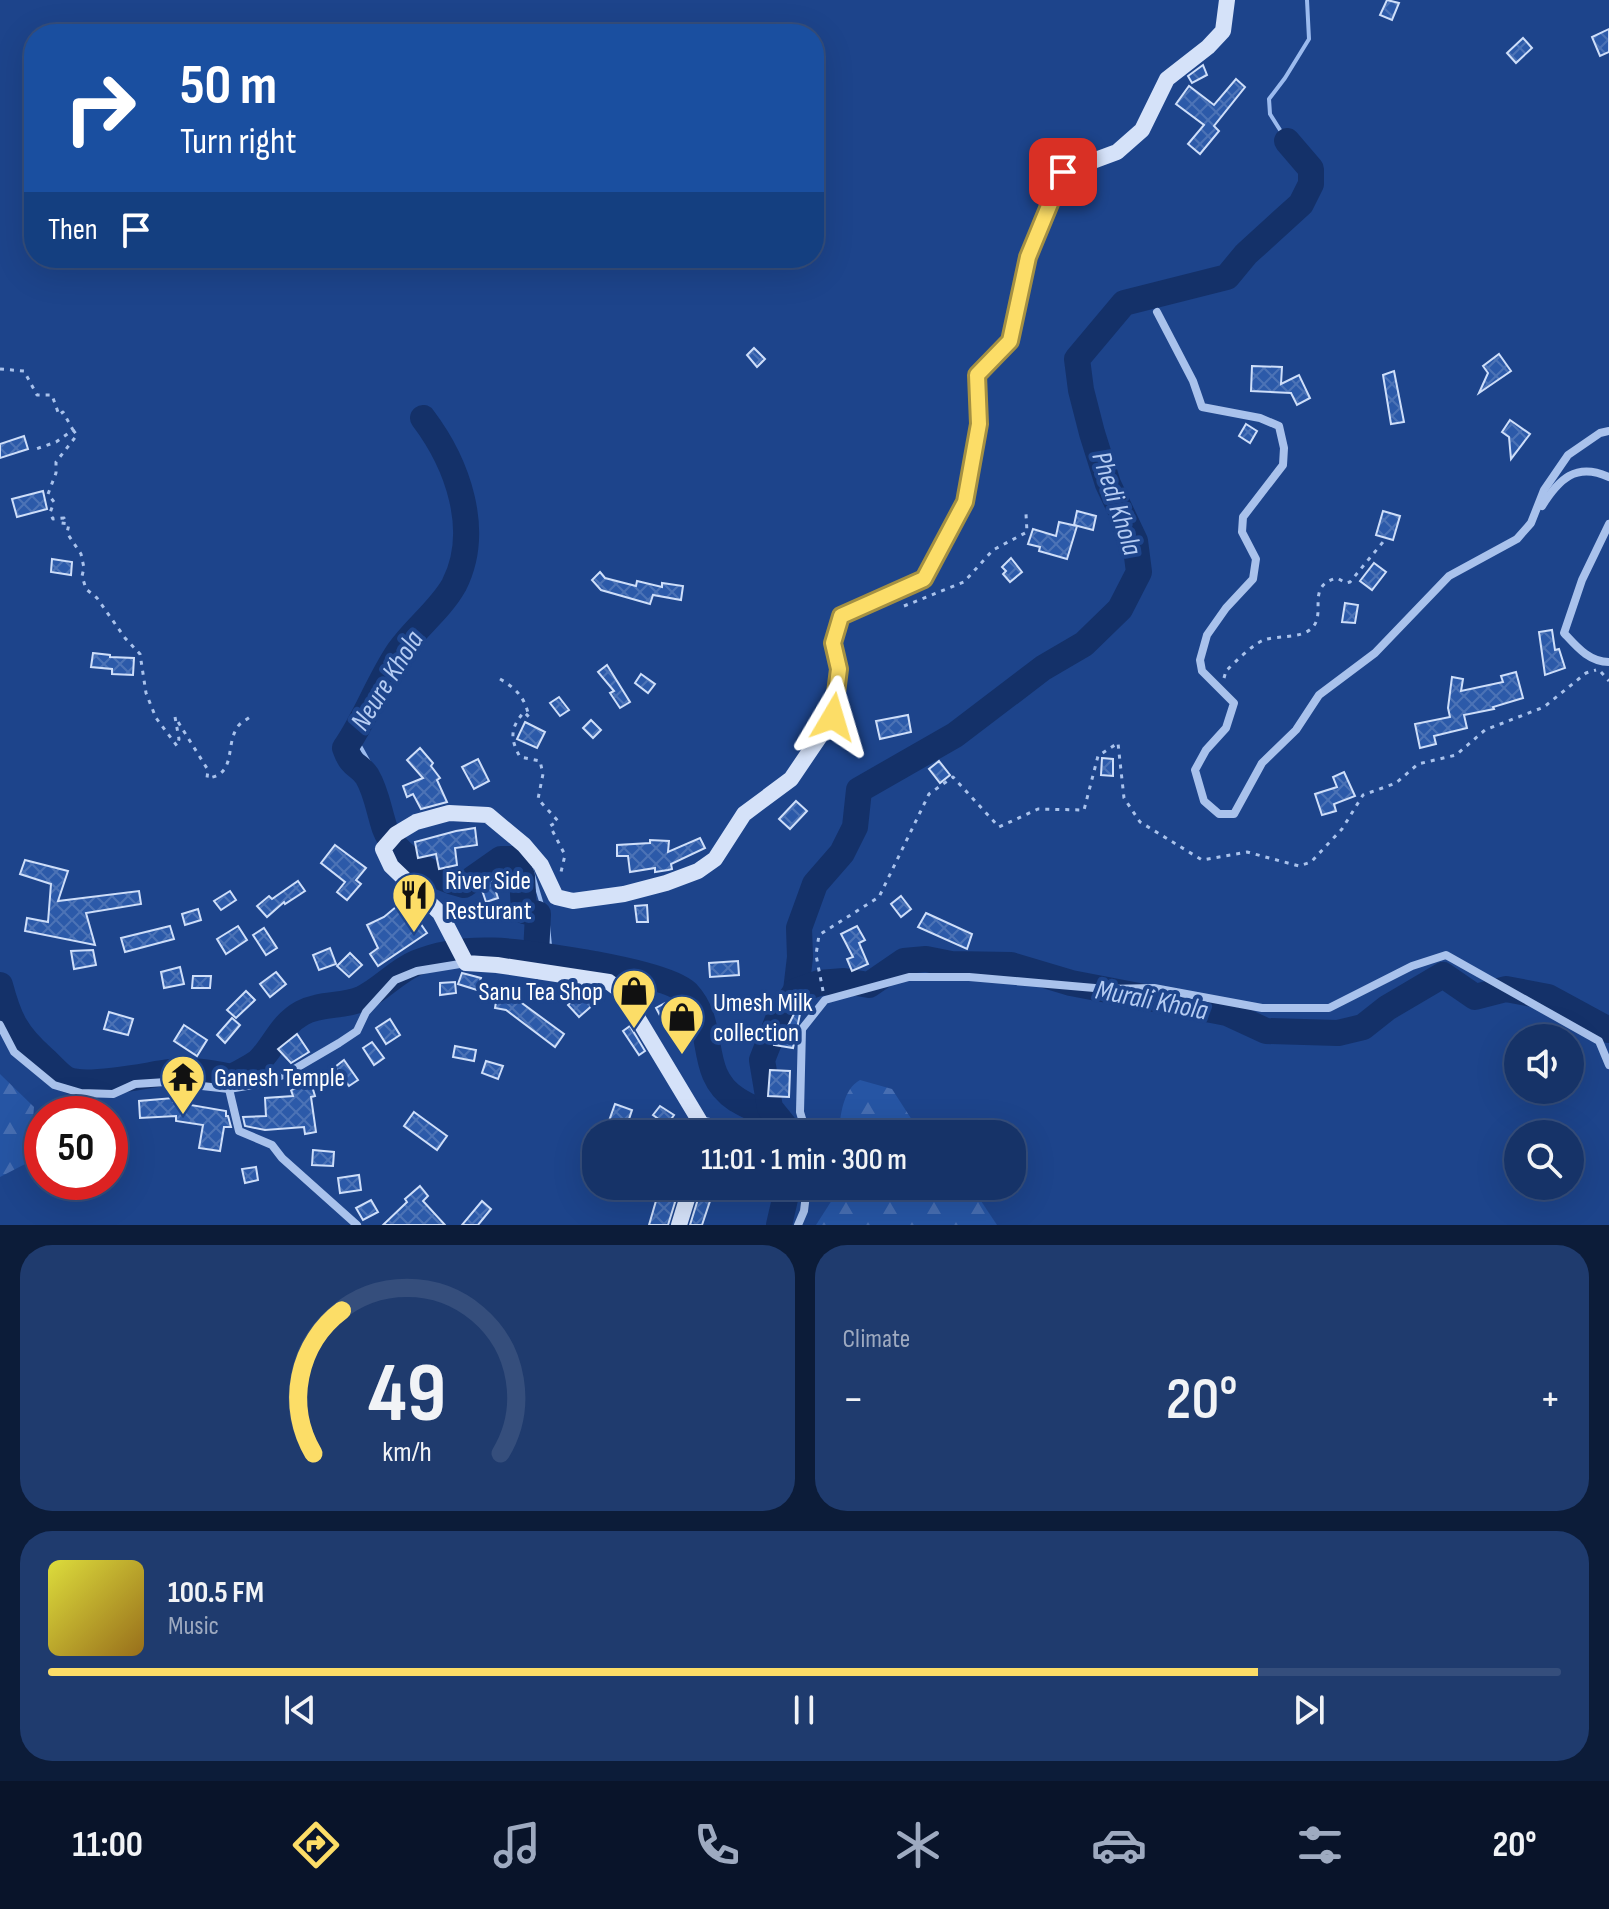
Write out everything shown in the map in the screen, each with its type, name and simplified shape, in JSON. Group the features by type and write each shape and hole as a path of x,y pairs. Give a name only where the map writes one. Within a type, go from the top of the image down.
{"main road":[{"path":"698,1120 622,992 609,982 466,963 440,913 391,866 383,849 396,834 416,822 449,813 488,815 524,845 541,865 556,897 573,901 624,894 666,883 698,871 715,859 744,814 791,779 833,717 839,669 833,643 841,616 924,579 965,502 979,424 977,375 1010,341 1028,257 1063,172 1117,152 1142,130 1167,79 1223,31 1227,0"},
{"path":"679,1225 687,1200"}],"street":[{"path":"1157,312 1193,381 1202,407 1260,418 1279,426 1284,448 1283,465 1243,517 1242,532 1256,559 1253,579 1226,608 1207,635 1200,660 1202,671 1234,703 1226,728 1206,750 1195,770 1204,801 1219,814 1234,814 1262,763 1296,730 1319,695 1375,653 1449,576 1507,545 1531,523 1556,483 1579,472 1597,472 1609,477"},
{"path":"1531,523 1544,490 1568,455 1600,433 1609,431"},
{"path":"1604,665 1583,654 1564,633 1582,580 1609,524"},
{"path":"802,1120 802,1029 825,1000 909,977 969,977 1106,989 1154,988 1262,1008 1329,1008 1412,966 1446,955 1599,1041 1609,1065"},
{"path":"0,1025 14,1052 54,1085 81,1093 113,1094 135,1084 166,1082 229,1089 259,1084 286,1074 339,1043 357,1031 366,1012 395,980 417,971 466,963"},
{"path":"229,1089 239,1131 272,1145 282,1158 357,1225"},
{"path":"798,1225 805,1200"}],"path":[{"path":"0,369 24,371 37,395 52,395 59,415 63,412 77,435 56,462 56,473 48,494 54,502 50,513 53,519 64,518 61,523 69,524 67,533 81,554 86,589 97,598 140,654 146,693 156,718 177,746 179,739 175,717 208,770 207,778 220,775 227,767 238,726 250,717"},
{"path":"33,450 56,442 73,430"},
{"path":"894,609 964,582 993,550 1027,532 1026,514"},
{"path":"1216,685 1224,679 1226,671 1259,642 1308,631 1315,625 1317,595 1324,584 1337,578 1350,582 1383,542"},
{"path":"825,999 816,955 819,935 879,897 929,794 953,777 999,827 1038,809 1084,810 1098,756 1118,743 1124,798 1140,822 1202,860 1247,852 1299,866 1311,862 1342,829 1363,795 1396,783 1418,764 1456,755 1485,730 1544,707 1586,673 1604,665 1609,681"},
{"path":"500,679 516,689 526,703 529,717 524,712 512,727 512,743 520,757 540,761 543,774 538,799 558,821 550,826 565,855 562,870 550,888"}],"green space":[{"path":"0,1074 24,1097 24,1165 0,1177"},
{"path":"860,1080 892,1089 912,1120 841,1120 846,1096"},
{"path":"832,1200 980,1200 997,1225 816,1225"}],"building":[{"path":"1387,0 1399,3 1392,20 1380,15"},
{"path":"1609,29 1609,52 1600,56 1592,37"},
{"path":"1523,38 1532,48 1516,63 1507,53"},
{"path":"1203,65 1207,75 1192,83 1188,76"},
{"path":"1236,79 1245,87 1214,126 1219,131 1200,154 1188,144 1204,125 1176,104 1189,86 1214,105"},
{"path":"754,348 765,359 757,367 747,355"},
{"path":"1499,354 1511,371 1479,393 1488,373 1483,366"},
{"path":"1252,366 1282,367 1281,384 1299,375 1310,398 1297,405 1291,393 1251,391"},
{"path":"1394,371 1404,422 1391,424 1383,375"},
{"path":"1510,420 1530,434 1511,459 1509,437 1502,432"},
{"path":"1246,424 1257,431 1250,443 1239,436"},
{"path":"24,436 28,449 0,458 0,444"},
{"path":"43,491 47,509 17,517 12,499"},
{"path":"1077,511 1096,516 1093,530 1074,525"},
{"path":"1383,511 1400,516 1393,540 1376,535"},
{"path":"1059,522 1077,526 1067,559 1039,551 1040,547 1028,544 1033,529 1056,536"},
{"path":"1011,558 1022,572 1010,582 1003,574 1006,571 1002,567"},
{"path":"52,559 72,562 71,575 51,572"},
{"path":"1374,563 1386,572 1372,590 1360,581"},
{"path":"600,572 605,578 636,586 637,581 662,587 662,583 683,586 681,600 653,595 650,604 601,590 592,580"},
{"path":"1345,603 1358,605 1355,623 1342,622"},
{"path":"1552,630 1555,650 1559,649 1565,668 1545,675 1539,632"},
{"path":"93,653 134,658 133,675 112,674 112,669 91,667"},
{"path":"607,665 630,702 620,708 610,693 614,691 598,672"},
{"path":"1516,672 1523,698 1494,709 1464,715 1467,728 1434,736 1436,744 1420,748 1415,724 1450,717 1448,708 1452,677 1463,679 1461,691 1503,682 1501,676"},
{"path":"641,674 655,684 648,693 635,683"},
{"path":"559,697 569,710 560,716 550,703"},
{"path":"908,715 911,732 880,739 876,721"},
{"path":"591,720 601,730 593,738 583,728"},
{"path":"525,722 545,732 537,748 517,739"},
{"path":"420,748 433,763 431,766 440,778 437,780 447,802 421,809 413,794 407,797 403,786 423,778 407,760"},
{"path":"1102,758 1113,759 1113,776 1101,775"},
{"path":"478,759 489,781 474,789 462,767"},
{"path":"939,761 950,775 940,783 929,769"},
{"path":"1344,772 1355,796 1334,804 1336,811 1322,815 1315,794 1337,787 1333,777"},
{"path":"796,801 807,811 790,829 779,819"},
{"path":"475,828 477,845 455,848 457,865 439,869 436,854 418,858 415,842"},
{"path":"700,838 705,848 671,864 672,869 668,870 655,872 655,868 630,872 628,856 617,856 617,845 650,843 650,840 669,841 668,852"},
{"path":"335,845 366,868 356,880 361,884 347,900 337,892 345,882 321,863"},
{"path":"25,860 68,871 58,901 139,891 141,904 86,913 95,945 25,931 27,918 48,922 51,884 20,874"},
{"path":"491,877 498,898 486,902 479,881"},
{"path":"298,881 305,891 284,902 267,917 257,906 269,896 272,899"},
{"path":"230,891 236,900 221,910 214,901"},
{"path":"901,896 911,909 901,917 891,904"},
{"path":"408,897 416,906 411,910 427,933 378,966 370,954 378,948 367,925 384,917"},
{"path":"647,905 648,922 637,922 635,906"},
{"path":"198,909 201,920 185,925 182,914"},
{"path":"926,913 972,934 967,949 918,927"},
{"path":"170,926 174,939 125,952 121,938"},
{"path":"238,926 247,940 226,954 217,939"},
{"path":"857,926 865,940 859,943 868,964 852,971 847,959 853,957 841,934"},
{"path":"264,928 277,948 266,955 253,935"},
{"path":"330,948 336,964 319,970 313,955"},
{"path":"93,950 96,965 74,969 71,951"},
{"path":"350,953 362,965 349,977 337,966"},
{"path":"738,961 739,975 710,977 709,963"},
{"path":"180,967 184,984 164,988 161,972"},
{"path":"276,972 286,984 270,997 260,984"},
{"path":"462,973 481,978 477,990 458,984"},
{"path":"193,976 211,976 210,988 192,988"},
{"path":"455,982 456,993 440,995 440,983"},
{"path":"584,989 596,991 602,997 579,1017 568,1005"},
{"path":"246,991 255,1000 236,1018 227,1010"},
{"path":"497,996 519,1001 564,1034 555,1047 506,1010 495,1008"},
{"path":"684,998 696,1015 680,1027 685,1038 674,1042 656,1008 665,1003 669,1010"},
{"path":"797,1008 801,1009 793,1048 774,1045 777,1026 787,1028"},
{"path":"109,1012 133,1019 128,1035 104,1029"},
{"path":"232,1018 240,1025 225,1043 217,1035"},
{"path":"390,1019 400,1035 386,1044 376,1028"},
{"path":"184,1025 207,1040 197,1056 174,1041"},
{"path":"630,1026 645,1051 639,1055 623,1031"},
{"path":"297,1034 309,1052 291,1063 278,1049"},
{"path":"372,1042 384,1058 374,1065 363,1048"},
{"path":"455,1046 476,1050 474,1061 453,1057"},
{"path":"344,1060 358,1080 349,1086 335,1067"},
{"path":"486,1061 503,1066 498,1079 482,1073"},
{"path":"770,1070 790,1071 789,1097 768,1096"},
{"path":"311,1083 315,1096 311,1097 316,1132 305,1134 304,1127 265,1130 245,1126 243,1117 266,1116 265,1098 293,1096 291,1090"},
{"path":"173,1098 173,1102 226,1111 231,1127 224,1127 220,1151 199,1148 203,1125 176,1121 176,1116 140,1118 139,1101"},
{"path":"615,1104 632,1110 629,1120 609,1120"},
{"path":"660,1106 674,1115 670,1120 660,1120 653,1115"},
{"path":"414,1112 447,1136 437,1150 404,1126"},
{"path":"313,1150 334,1152 333,1166 312,1165"},
{"path":"256,1167 258,1180 245,1183 242,1169"},
{"path":"359,1175 361,1190 340,1193 338,1178"},
{"path":"420,1186 428,1196 423,1201 445,1225 383,1225 407,1202 405,1199"},
{"path":"371,1200 378,1212 363,1220 356,1208"},
{"path":"656,1200 676,1200 668,1225 649,1225"},
{"path":"698,1200 710,1200 702,1225 690,1225"},
{"path":"482,1201 491,1209 478,1225 462,1225"}],"waterway":[{"path":"1287,141 1270,114 1269,99 1309,39 1307,0"},
{"name":"Phedi Khola","path":"796,991 799,928 815,884 842,853 855,827 859,790 955,735 1043,668 1084,644 1120,609 1139,572 1135,541 1108,484 1081,390 1077,359 1124,303 1227,277 1246,254 1301,204 1311,184 1311,169 1287,141"},
{"name":"Neure Khola","path":"423,418 446,455 462,498 466,542 462,564 448,594 399,651 345,748 350,759 370,782 390,839 418,865 464,885 501,859 515,859 522,876 524,911 538,914 536,954"},
{"name":"Neure Khola","path":"354,735 370,764 376,832"},
{"name":"Neure Khola","path":"401,860 443,887 461,889 517,854 529,861 548,925 550,946 556,958"},
{"path":"0,985 10,1017 34,1049 66,1079 87,1083 186,1071 232,1077 258,1062 288,1024 302,1013 361,999 401,971 438,956 482,950 505,951 595,964 657,979 687,993 702,1020 711,1063 724,1088 749,1106 770,1108"},
{"name":"Murali Khola","path":"780,1120 770,1108 762,1060 780,1014 796,991 819,983 844,981 869,985 904,961 926,959 951,964 1011,965 1071,983 1227,1013 1266,1031 1338,1033 1363,1027 1387,1008 1443,975 1475,997 1506,989 1548,997 1609,1030"},
{"path":"779,1225 785,1200"}],"place":[{"name":"River Side Resturant","path":"414,934"},
{"name":"Sanu Tea Shop","path":"634,1030"},
{"name":"Umesh Milk collection","path":"682,1056"},
{"name":"Ganesh Temple","path":"183,1116"}],"route":[{"path":"833,717 839,669 833,643 841,616 924,579 965,502 979,424 977,375 1010,341 1028,257 1063,172"}]}
